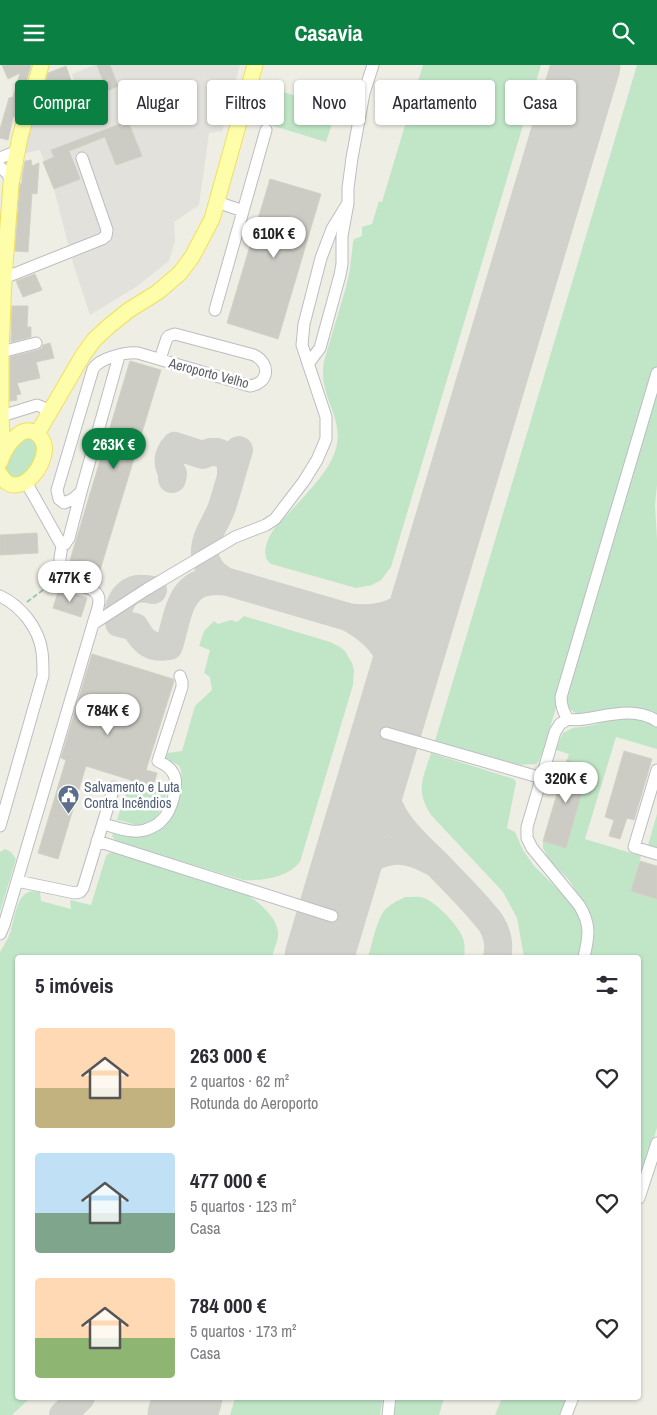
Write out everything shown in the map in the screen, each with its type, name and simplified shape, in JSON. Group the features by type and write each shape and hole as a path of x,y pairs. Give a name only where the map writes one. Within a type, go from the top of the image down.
{"main road":[{"path":"3,455 0,415 1,318 11,183 16,151 41,65"},
{"path":"37,434 83,355 94,340 109,325 129,310 158,292 180,273 192,257 212,219 255,65"},
{"path":"3,455 12,440 20,433 32,432 37,434 43,441 44,451 37,469 26,482 16,485 3,483"}],"street":[{"path":"308,364 320,348 340,275 342,236 348,203 352,158 364,93 373,65"},
{"path":"215,310 266,130"},
{"path":"0,157 16,151"},
{"path":"4,278 106,236 107,230 82,158"},
{"path":"0,167 8,174 11,183"},
{"path":"217,202 243,211"},
{"path":"93,624 146,589 235,537 266,525 275,519 304,481 317,460 326,439 326,417 302,345 304,324 320,259 332,229 348,203"},
{"name":"Aeroporto Velho","path":"61,502 57,496 57,490 95,365 123,354 132,353 160,359 246,386 260,383 266,370 262,361 254,355 175,334 167,339 160,359"},
{"path":"1,351 36,343"},
{"path":"62,545 69,538 119,356"},
{"path":"568,719 563,712 561,697 657,373"},
{"path":"0,415 8,415 37,405 49,413"},
{"path":"0,933 93,624 99,598 98,594 94,591 59,577 62,545 26,482"},
{"path":"44,513 61,502 68,502 81,492"},
{"path":"0,596 18,608 35,631 42,651 43,676 0,826"},
{"path":"103,824 135,831 146,830 163,820 168,812 175,790 176,779 172,771 158,761 182,687 180,676"},
{"path":"584,955 589,929 584,912 532,848 527,838 527,827 555,732 560,724 568,719 580,720 628,712 645,715 657,721"},
{"path":"386,733 542,778"},
{"path":"657,770 634,847 657,854"},
{"path":"17,881 75,893 80,892 83,888 114,787"},
{"path":"97,841 332,916"},
{"path":"641,1192 657,1143"},
{"path":"388,1415 390,1400"},
{"path":"566,1415 572,1400"}],"path":[{"path":"18,608 59,577"}],"shaded area":[{"path":"95,65 240,65 236,80 207,80 207,125 224,125 222,131 209,133 199,205 174,222 175,241 169,261 136,287 90,315 73,263 54,189 40,150 21,154 28,125 108,125 108,80 74,80 72,74"}],"green space":[{"path":"423,65 541,65 537,80 505,80 505,125 523,125 391,567 381,580 372,585 356,588 271,564 265,552 274,529 307,494 327,468 335,452 338,438 337,425 325,389 323,376 324,361 346,287 354,239 362,236 362,227 372,224 379,201 382,202 405,125 495,125 495,80 419,80"},
{"path":"637,65 657,65 657,367 544,748 536,764 514,765 435,741"},
{"path":"284,92 294,95 294,125 332,125 326,142 271,125 284,125"},
{"path":"657,383 657,485 655,505 657,539 657,716 577,714 568,708 564,697"},
{"path":"26,437 36,441 38,456 23,477 12,479 4,468 10,451"},
{"path":"244,616 330,642 345,651 354,670 353,685 300,862 281,875 266,879 250,880 243,880 117,842 112,836 113,833 137,836 147,835 159,831 167,823 176,803 181,771 179,766 165,759 167,753 182,751 195,706 212,690 210,677 204,673 210,650 199,646 204,631 214,621 218,624 231,620 237,622"},
{"path":"635,718 657,727 657,749 616,737 585,839 641,856 631,891 657,899 657,1128 641,1177 641,955 588,955 588,911 569,880 549,860 543,848 543,841 566,848 589,767 567,760 569,754 556,750 563,733 573,728 594,725 607,720"},
{"path":"431,753 514,779 516,782 507,828 515,832 523,850 534,866 576,907 585,929 579,955 524,955 517,918 503,892 431,815 423,798 423,777"},
{"path":"130,780 167,791 158,814 150,823 137,825 117,820"},
{"path":"657,814 657,848 648,845"},
{"path":"5,849 11,852 16,859 0,912 0,852"},
{"path":"113,852 241,891 269,913 276,925 278,937 273,955 15,955 15,1400 28,1400 12,1415 0,1415 0,952 10,933 16,909 26,893 32,891 40,892 41,901 71,909 70,900 91,905 106,856"},
{"path":"405,897 417,897 424,898 435,905 457,927 463,938 464,955 369,955 376,927 384,911"},
{"path":"234,1400 383,1400 380,1415 230,1415"},
{"path":"396,1400 443,1400 439,1415 394,1415"},
{"path":"501,1400 567,1400 562,1415 495,1415"}],"building":[{"path":"2,65 31,65 27,80 18,80 20,73 8,79"},
{"path":"97,65 110,65 118,86 108,91 108,80 103,80"},
{"path":"66,66 71,80 47,80 48,73"},
{"path":"15,90 15,117 13,117 8,140 0,138 0,129 9,98 13,97"},
{"path":"118,125 130,125 142,156 116,165 105,137 69,151 80,179 54,189 43,162 54,157 51,150"},
{"path":"31,160 32,166 39,163 37,194 32,193 28,252 15,251 20,185 22,183 25,161"},
{"path":"270,179 321,194 278,339 227,323"},
{"path":"35,274 42,290 23,297 16,281"},
{"path":"12,306 28,306 27,327 31,327 31,337 11,342"},
{"path":"50,343 54,358 36,362 40,378 17,383 21,394 16,395 17,400 10,401 10,357 38,350 43,345"},
{"path":"130,361 161,370 97,580 70,572 68,567"},
{"path":"37,533 38,553 0,555 0,535"},
{"path":"59,589 87,598 81,617 53,608"},
{"path":"92,654 173,679 174,681 146,770 157,773 153,787 86,766 58,859 38,853 66,760 61,758"},
{"path":"624,751 652,759 634,820 627,818 620,839 609,836 614,820 605,817"},
{"path":"567,760 589,767 566,848 543,841"},
{"path":"640,861 657,866 657,899 631,891"}],"taxiway":[{"path":"172,479 173,474 169,460 170,453 175,446 203,455 217,452 227,456 231,463 231,473"},
{"path":"222,579 209,567 205,550 210,533 222,507 239,450"},
{"path":"153,590 137,589 127,594 119,607 118,618 119,623 135,627 141,637 148,643 163,647 169,646 176,619 185,597 191,589 200,584 212,581 228,582 348,617 370,618 392,613 411,602 427,585 439,557"},
{"path":"348,617 372,633 386,651 394,674 396,702"},
{"path":"384,741 382,762 384,791 390,808 407,834 465,893 491,923 497,939 497,955"},
{"path":"335,905 351,874 361,864 374,857 389,852 403,851 433,862"},
{"path":"63,1415 78,1400"}],"runway":[{"path":"320,955 586,65"},
{"path":"182,1415 187,1400"}],"place":[{"name":"Salvamento e Luta Contra Incêndios","path":"68,814"}]}
